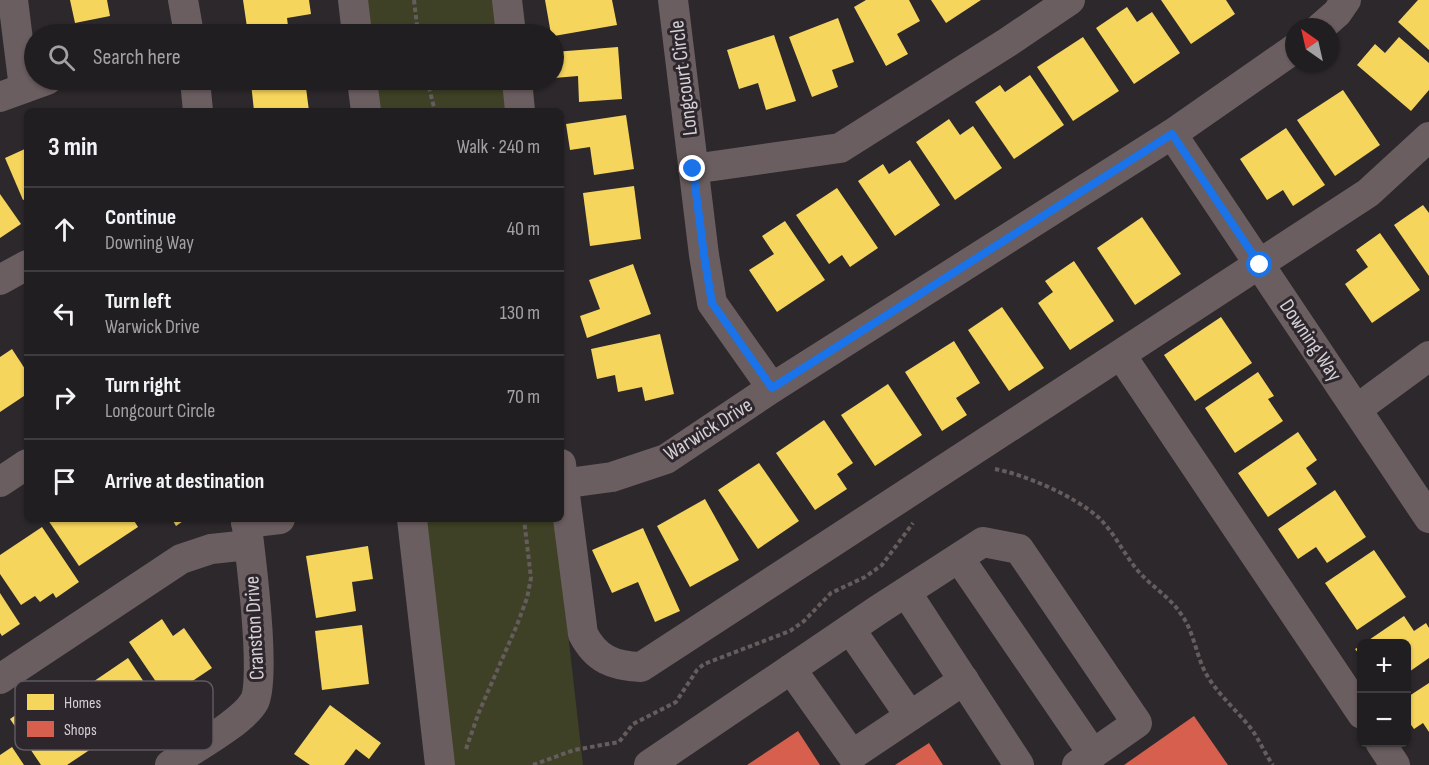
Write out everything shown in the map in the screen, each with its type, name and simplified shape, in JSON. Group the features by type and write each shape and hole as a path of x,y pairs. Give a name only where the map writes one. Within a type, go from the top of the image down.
{"street":[{"path":"13,0 24,88"},
{"path":"183,0 187,24"},
{"path":"353,0 356,24"},
{"path":"507,0 511,24"},
{"name":"Longcourt Circle","path":"673,0 704,255 712,303 772,388"},
{"path":"693,169 840,148 1070,0"},
{"path":"1331,18 1346,0"},
{"name":"Warwick Drive","path":"564,477 612,477 666,459 772,388 1172,134 1285,55"},
{"path":"196,90 198,108"},
{"path":"363,90 366,108"},
{"path":"518,90 520,108"},
{"name":"Downing Way","path":"1172,134 1429,518"},
{"path":"564,492 583,634 591,648 608,661 625,666 641,667 1368,193 1429,137"},
{"path":"0,280 24,267"},
{"path":"1121,355 1357,707"},
{"path":"1358,409 1429,356"},
{"path":"0,482 24,466"},
{"path":"0,679 181,560 211,549 247,529 270,522"},
{"path":"413,522 453,761"},
{"name":"Cranston Drive","path":"213,736 249,709 259,687 260,670 247,529"},
{"path":"649,765 850,629 983,542 1019,549 1137,723 1085,760 959,558"},
{"path":"906,592 1019,765"},
{"path":"850,629 910,716"},
{"path":"791,669 852,756 964,680"},
{"path":"1383,747 1395,765"},
{"name":"Cranston Drive","path":"170,765 192,750"}],"path":[{"path":"414,0 417,24"},
{"path":"430,90 434,108"},
{"path":"453,761 466,748 527,598 530,569 524,522"}],"green space":[{"path":"361,0 496,0 499,24 364,24"},
{"path":"371,90 506,90 509,108 373,108"},
{"path":"419,522 555,522 583,765 447,765"}],"building: Homes":[{"path":"70,0 107,0 110,16 75,23"},
{"path":"243,0 309,0 311,14 287,18 288,24 247,24"},
{"path":"545,0 612,0 617,25 564,34 564,24 549,24"},
{"path":"866,0 909,0 920,21 897,34 908,54 886,66 854,7"},
{"path":"931,0 981,0 946,23"},
{"path":"1161,0 1226,0 1235,14 1191,44"},
{"path":"1418,0 1429,0 1429,50 1398,22"},
{"path":"1127,7 1137,22 1152,12 1180,53 1134,84 1096,28"},
{"path":"838,18 854,62 832,70 838,87 812,97 789,37"},
{"path":"774,35 796,101 766,110 758,83 739,89 727,50"},
{"path":"1083,37 1119,91 1073,121 1037,67"},
{"path":"1399,37 1429,63 1429,90 1411,111 1357,65 1375,44 1385,53"},
{"path":"618,47 622,99 579,102 578,76 564,77 564,51"},
{"path":"1030,75 1064,125 1014,159 975,102 1000,85 1005,92"},
{"path":"252,90 306,90 309,108 254,108"},
{"path":"1343,90 1380,145 1335,176 1297,120"},
{"path":"626,115 634,169 594,175 590,147 570,150 566,124"},
{"path":"949,119 960,135 973,126 1002,168 955,200 916,142"},
{"path":"1286,128 1325,185 1293,206 1283,190 1267,200 1240,159"},
{"path":"24,149 23,200 5,158"},
{"path":"910,160 940,205 895,236 858,181 883,164 889,174"},
{"path":"634,186 641,239 590,246 583,193"},
{"path":"837,188 878,248 850,267 842,255 829,264 796,215"},
{"path":"0,194 21,224 0,238"},
{"path":"1423,205 1429,213 1429,276 1394,225"},
{"path":"1142,217 1181,274 1135,305 1097,248"},
{"path":"785,221 825,280 777,312 749,270 774,254 762,236"},
{"path":"1380,233 1420,290 1372,323 1345,284 1368,267 1356,250"},
{"path":"1074,261 1114,321 1070,350 1038,303 1053,292 1045,281"},
{"path":"633,264 651,314 587,338 580,316 600,309 589,280"},
{"path":"1002,307 1044,368 1009,391 968,330"},
{"path":"1221,317 1252,363 1195,401 1164,355"},
{"path":"660,334 674,394 645,401 642,387 618,392 615,375 597,379 591,349"},
{"path":"954,341 980,383 956,398 967,415 942,431 905,372"},
{"path":"12,349 24,367 24,396 0,412 0,357"},
{"path":"1258,372 1274,396 1268,399 1283,421 1235,453 1205,408"},
{"path":"888,384 922,435 875,466 841,415"},
{"path":"824,420 853,463 837,474 847,489 815,510 776,453"},
{"path":"1298,432 1317,460 1306,468 1317,484 1268,517 1238,473"},
{"path":"759,463 799,521 758,549 718,490"},
{"path":"1335,490 1366,537 1327,563 1316,547 1298,559 1278,529"},
{"path":"705,499 739,560 690,587 657,526"},
{"path":"49,522 135,522 138,527 79,566"},
{"path":"42,527 79,582 56,598 53,593 40,602 35,596 21,605 0,574 0,555"},
{"path":"643,528 680,611 655,622 638,582 612,593 592,550"},
{"path":"368,546 373,579 352,582 356,611 316,618 306,556"},
{"path":"1374,550 1406,597 1357,630 1325,583"},
{"path":"0,593 20,624 2,636 0,633"},
{"path":"1404,616 1414,631 1426,623 1429,628 1429,658 1411,671 1411,639 1370,639"},
{"path":"162,619 173,636 184,628 212,668 192,681 155,681 129,642"},
{"path":"362,625 369,684 322,690 315,631"},
{"path":"128,658 143,681 94,681"},
{"path":"1429,683 1429,732 1423,723 1414,729 1411,725 1411,695"},
{"path":"330,705 381,743 369,759 356,749 344,765 310,765 294,754"},
{"path":"15,716 15,726 10,719"},
{"path":"12,747 24,765 0,765 0,755"},
{"path":"31,750 90,750 67,765 41,765"}],"building: Shops":[{"path":"1194,716 1228,765 1124,765"},
{"path":"798,731 820,765 747,765"},
{"path":"929,743 943,765 895,765"}],"route":[{"path":"693,169 712,303 772,388 1172,134 1260,265"}]}
